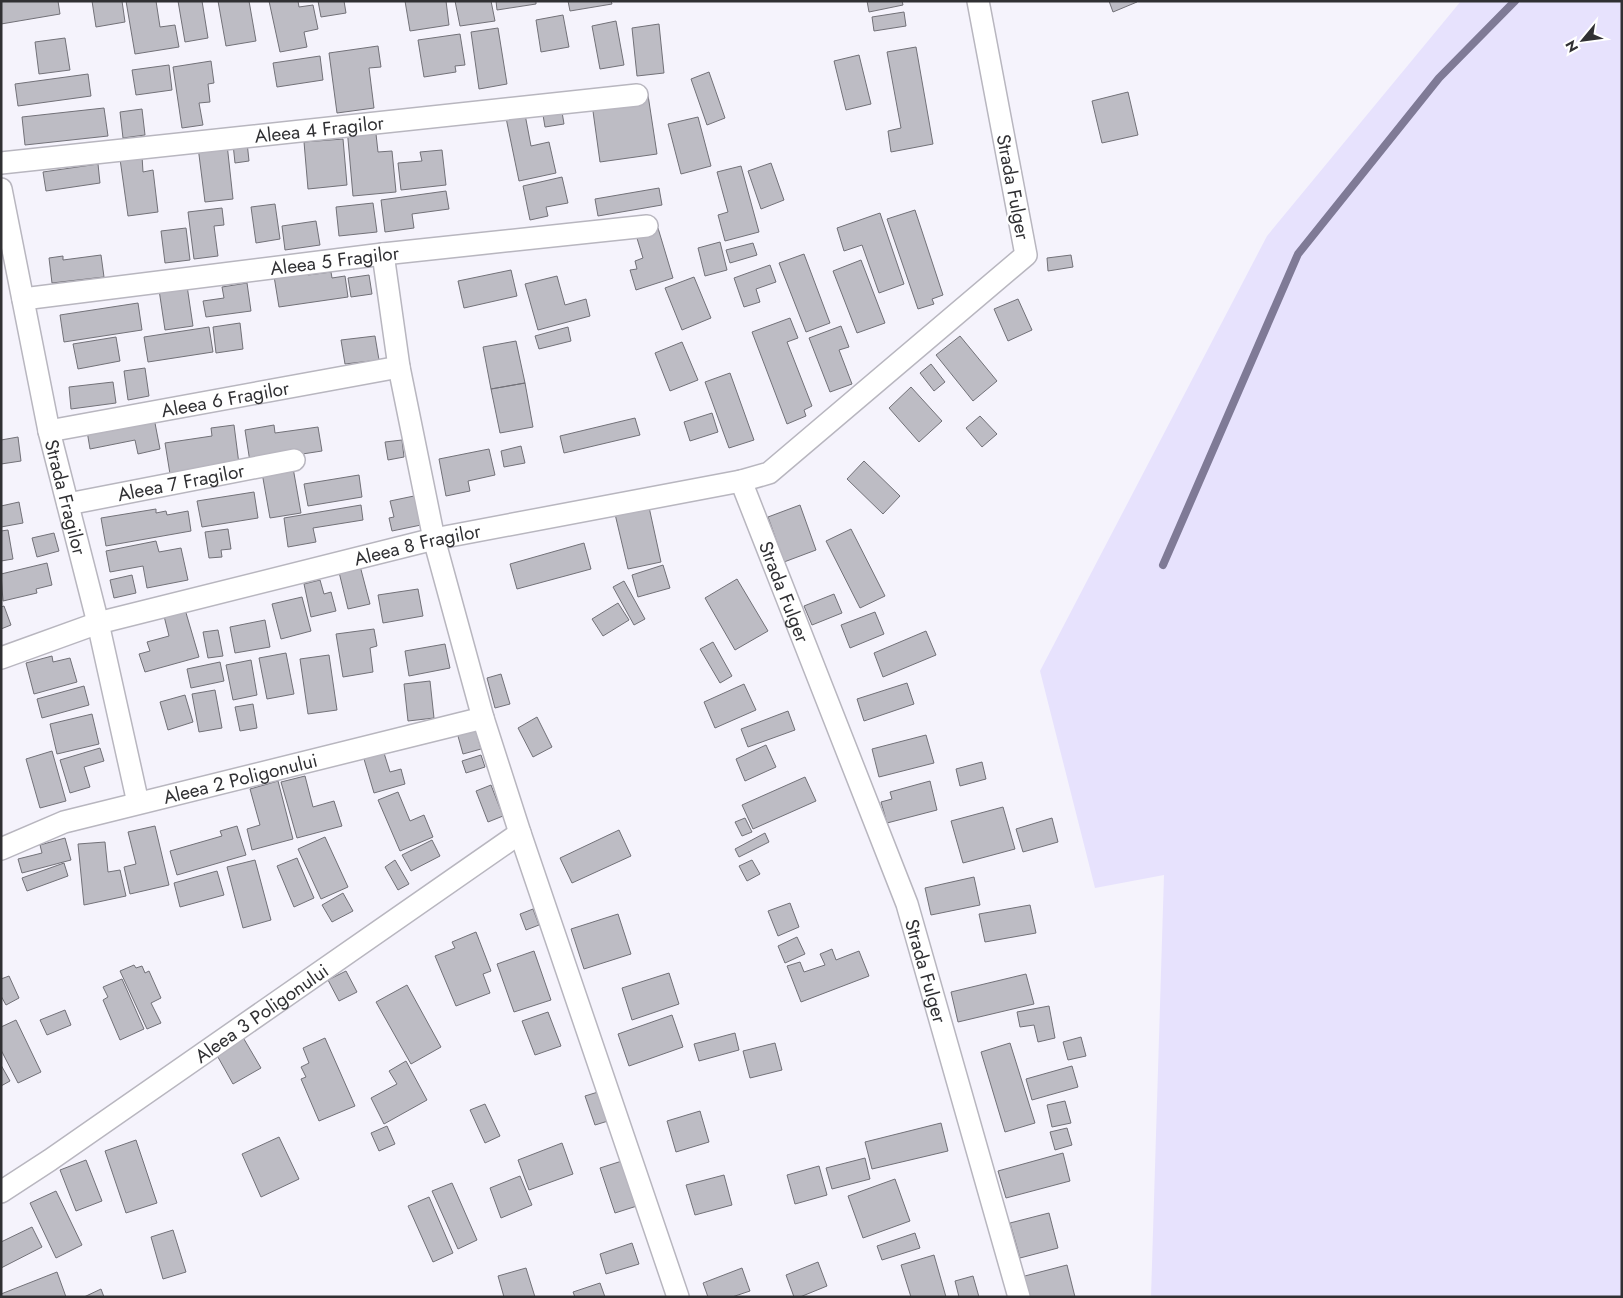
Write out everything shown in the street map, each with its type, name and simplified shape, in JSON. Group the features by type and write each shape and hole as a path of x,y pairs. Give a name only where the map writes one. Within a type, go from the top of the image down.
{"street":[{"name":"Strada Fulger","path":"978,1 1026,256 769,473 741,481 907,904 1019,1297"},
{"name":"Aleea 4 Fragilor","path":"1,163 637,95"},
{"name":"Strada Fragilor","path":"1,189 49,431 98,623 138,803"},
{"name":"Aleea 5 Fragilor","path":"23,299 383,254 647,226"},
{"path":"383,254 399,367 434,539 483,718 520,833 678,1297"},
{"name":"Aleea 6 Fragilor","path":"49,431 399,367"},
{"name":"Aleea 7 Fragilor","path":"68,504 294,460"},
{"name":"Aleea 8 Fragilor","path":"1,658 98,623 434,539 741,481"},
{"name":"Aleea 2 Poligonului","path":"1,849 64,822 483,718"},
{"name":"Aleea 3 Poligonului","path":"1,1192 50,1160 520,833"}],"shaded area":[{"path":"1461,1 1622,1 1622,1297 1151,1297 1164,875 1095,888 1040,671 1267,236"}],"building":[{"path":"1,1 58,1 60,14 1,24"},
{"path":"92,1 122,1 125,22 96,27"},
{"path":"126,1 156,1 160,27 175,25 179,47 135,54"},
{"path":"178,1 202,1 208,38 185,42"},
{"path":"218,1 249,1 256,41 226,46"},
{"path":"269,1 298,1 299,7 313,5 318,29 304,32 307,47 280,52"},
{"path":"318,1 344,1 346,13 321,17"},
{"path":"405,1 446,1 449,25 410,31"},
{"path":"455,1 491,1 495,21 460,26"},
{"path":"496,1 536,1 536,4 497,10"},
{"path":"568,1 611,1 612,4 570,11"},
{"path":"867,1 902,1 903,5 869,12"},
{"path":"1109,1 1137,1 1137,2 1113,12"},
{"path":"904,12 906,26 874,31 872,17"},
{"path":"563,15 569,47 541,52 536,20"},
{"path":"616,21 624,65 600,69 592,26"},
{"path":"659,24 664,73 637,76 632,28"},
{"path":"498,28 507,84 479,89 471,32"},
{"path":"460,34 465,65 455,66 456,72 424,77 418,40"},
{"path":"65,38 70,70 39,74 35,42"},
{"path":"378,46 381,67 369,68 374,108 337,113 329,53"},
{"path":"916,47 933,144 891,152 888,131 901,128 887,52"},
{"path":"859,55 871,104 846,110 834,61"},
{"path":"320,56 323,80 277,87 273,63"},
{"path":"211,61 214,83 208,84 210,102 199,103 203,125 182,128 173,67"},
{"path":"169,65 172,90 136,95 132,70"},
{"path":"709,72 725,118 707,125 691,79"},
{"path":"88,74 91,96 18,106 15,84"},
{"path":"1128,92 1138,135 1102,143 1092,101"},
{"path":"648,95 657,154 600,162 592,104"},
{"path":"561,106 564,124 545,127 542,109"},
{"path":"104,108 108,136 25,145 22,117"},
{"path":"142,109 145,135 123,138 120,112"},
{"path":"524,109 531,146 549,142 556,173 519,181 505,113"},
{"path":"698,117 711,166 681,174 668,124"},
{"path":"375,125 378,152 392,151 396,192 353,196 347,128"},
{"path":"343,139 347,185 308,189 304,142"},
{"path":"247,142 249,161 235,163 233,144"},
{"path":"227,144 233,199 205,202 198,147"},
{"path":"442,150 446,185 401,190 398,163 422,161 420,152"},
{"path":"142,156 143,172 153,170 158,212 128,216 120,159"},
{"path":"771,163 784,200 761,209 748,171"},
{"path":"98,164 100,183 46,191 43,172"},
{"path":"741,166 759,232 725,241 718,215 728,212 717,172"},
{"path":"562,177 568,203 546,207 548,216 530,220 523,186"},
{"path":"659,188 662,205 598,216 595,199"},
{"path":"446,191 449,209 412,214 414,228 385,232 381,200"},
{"path":"373,203 377,232 339,236 336,207"},
{"path":"275,204 280,239 256,243 251,207"},
{"path":"222,208 224,225 214,226 218,256 194,259 188,212"},
{"path":"915,210 943,295 932,299 934,304 918,309 887,219"},
{"path":"880,213 904,284 879,293 862,245 844,251 837,228"},
{"path":"316,221 320,245 285,250 282,226"},
{"path":"186,228 190,260 165,263 161,231"},
{"path":"658,228 673,278 636,290 630,270 637,269 635,261 643,258 636,235"},
{"path":"720,242 727,270 705,276 698,248"},
{"path":"753,243 757,255 730,263 726,250"},
{"path":"804,254 830,323 806,332 779,263"},
{"path":"101,255 104,277 52,283 49,258 63,256 63,260"},
{"path":"1071,255 1073,267 1048,271 1047,258"},
{"path":"861,260 885,323 857,333 833,271"},
{"path":"770,265 776,282 756,289 760,302 744,307 734,278"},
{"path":"307,266 308,275 331,272 332,278 345,276 348,297 279,307 273,270"},
{"path":"511,270 517,296 464,308 458,281"},
{"path":"369,275 372,294 351,297 348,278"},
{"path":"557,276 565,305 586,299 590,316 538,330 525,284"},
{"path":"694,277 711,318 682,330 665,288"},
{"path":"186,279 193,326 165,330 158,283"},
{"path":"247,283 251,311 206,317 203,301 224,298 222,287"},
{"path":"1018,299 1032,330 1008,341 994,309"},
{"path":"138,303 142,330 64,342 60,315"},
{"path":"790,318 798,338 787,342 812,406 804,410 806,416 787,424 752,332"},
{"path":"240,323 243,349 216,353 213,327"},
{"path":"841,326 849,347 839,350 852,384 830,392 809,338"},
{"path":"209,327 213,352 148,362 144,337"},
{"path":"568,327 571,341 539,349 535,336"},
{"path":"375,336 379,360 345,364 341,340"},
{"path":"960,336 997,381 973,401 936,355"},
{"path":"116,337 120,361 78,369 73,344"},
{"path":"516,341 525,383 491,389 483,347"},
{"path":"682,342 698,380 670,391 655,353"},
{"path":"931,364 945,382 934,391 920,373"},
{"path":"145,368 149,396 128,400 124,371"},
{"path":"730,373 754,440 729,448 705,382"},
{"path":"113,382 116,403 71,409 69,387"},
{"path":"525,383 533,427 500,433 491,389"},
{"path":"911,387 942,421 919,442 889,408"},
{"path":"712,413 718,432 690,441 684,422"},
{"path":"980,416 997,434 982,447 966,428"},
{"path":"154,418 160,449 138,454 135,440 90,449 87,431"},
{"path":"635,418 640,435 564,453 560,436"},
{"path":"234,425 239,464 170,474 165,443 212,436 211,428"},
{"path":"274,425 275,433 318,427 322,451 250,462 245,430"},
{"path":"18,437 21,461 1,464 1,440"},
{"path":"402,440 404,457 388,460 385,442"},
{"path":"521,446 525,463 504,467 501,451"},
{"path":"489,449 495,475 468,481 470,491 446,496 439,459"},
{"path":"864,461 900,496 883,514 847,479"},
{"path":"292,462 301,513 270,518 261,467"},
{"path":"359,475 362,497 308,506 304,484"},
{"path":"254,492 258,518 202,527 197,501"},
{"path":"414,496 421,525 392,531 389,518 394,517 390,501"},
{"path":"19,502 23,523 1,527 1,506"},
{"path":"361,505 363,520 313,528 316,542 288,547 284,518"},
{"path":"800,505 816,550 784,562 768,517"},
{"path":"649,507 661,562 628,569 615,514"},
{"path":"156,509 156,513 166,511 167,515 188,511 191,531 106,546 101,518"},
{"path":"228,529 231,549 221,550 222,557 209,558 205,532"},
{"path":"851,529 885,596 860,608 826,541"},
{"path":"8,530 13,559 1,561 1,531"},
{"path":"54,533 59,551 37,557 32,538"},
{"path":"156,541 159,552 181,548 188,580 147,588 143,566 110,572 106,551"},
{"path":"584,543 591,569 517,589 510,564"},
{"path":"359,562 370,604 348,609 338,568"},
{"path":"47,563 52,585 36,589 37,593 3,601 1,574"},
{"path":"663,565 670,588 638,597 632,575"},
{"path":"132,575 136,593 114,598 110,580"},
{"path":"737,579 768,631 735,650 705,598"},
{"path":"320,580 324,594 331,592 336,611 311,617 304,584"},
{"path":"624,581 645,619 634,625 613,587"},
{"path":"418,589 423,616 383,623 378,595"},
{"path":"834,594 842,613 812,625 804,606"},
{"path":"302,597 311,631 281,639 272,604"},
{"path":"618,603 629,620 603,636 592,619"},
{"path":"4,606 11,625 1,629 1,607"},
{"path":"184,606 199,657 145,672 139,654 150,651 147,642 169,636 163,612"},
{"path":"875,612 884,634 850,648 841,625"},
{"path":"265,620 270,647 235,653 230,627"},
{"path":"374,629 377,646 370,648 373,672 343,677 336,634"},
{"path":"218,630 223,656 208,658 203,632"},
{"path":"926,631 936,655 883,677 874,653"},
{"path":"713,642 732,676 720,683 700,649"},
{"path":"445,644 450,668 409,676 405,651"},
{"path":"286,653 294,694 267,699 259,658"},
{"path":"329,655 337,710 308,714 300,659"},
{"path":"52,656 53,662 70,658 77,682 34,694 26,663"},
{"path":"251,660 257,695 233,700 226,665"},
{"path":"220,662 224,681 191,688 187,669"},
{"path":"501,674 510,704 495,708 487,678"},
{"path":"430,681 434,718 408,721 404,684"},
{"path":"907,683 914,704 864,721 857,699"},
{"path":"744,684 756,710 715,728 704,702"},
{"path":"84,686 89,705 42,718 37,699"},
{"path":"215,690 222,728 199,732 192,694"},
{"path":"185,695 193,722 168,730 160,702"},
{"path":"253,704 257,728 240,731 235,707"},
{"path":"788,711 795,730 748,747 741,729"},
{"path":"92,714 99,744 57,754 50,724"},
{"path":"537,717 552,747 533,757 518,728"},
{"path":"474,724 481,749 463,754 456,729"},
{"path":"926,735 934,763 879,777 872,749"},
{"path":"766,745 776,767 745,781 736,759"},
{"path":"100,748 104,761 84,767 90,787 70,793 60,760"},
{"path":"52,751 66,801 40,808 26,759"},
{"path":"384,753 390,772 401,769 405,784 374,793 364,759"},
{"path":"481,755 485,767 466,773 462,761"},
{"path":"982,762 986,779 960,786 956,769"},
{"path":"305,776 313,807 334,801 342,826 297,838 281,782"},
{"path":"805,777 816,801 753,829 742,805"},
{"path":"278,781 293,839 252,850 247,829 260,825 250,789"},
{"path":"930,781 937,810 887,823 881,802 892,799 890,792"},
{"path":"491,785 503,816 488,822 476,791"},
{"path":"398,792 410,821 424,815 433,837 400,851 378,800"},
{"path":"1003,807 1015,849 963,863 951,821"},
{"path":"745,818 752,832 742,836 735,822"},
{"path":"1052,818 1058,842 1023,852 1016,829"},
{"path":"155,826 169,885 130,894 124,867 136,864 128,832"},
{"path":"237,826 246,855 177,875 170,851 222,836 220,831"},
{"path":"619,830 631,856 572,883 560,858"},
{"path":"765,833 769,842 739,857 735,849"},
{"path":"325,837 348,887 321,899 298,849"},
{"path":"65,838 71,860 22,873 18,859 42,853 40,845"},
{"path":"432,840 440,856 411,871 402,855"},
{"path":"105,842 108,872 120,870 126,896 84,905 78,844"},
{"path":"297,858 314,898 294,907 277,866"},
{"path":"255,860 271,920 243,928 227,867"},
{"path":"395,860 409,884 398,890 385,867"},
{"path":"752,860 760,874 747,881 739,866"},
{"path":"64,863 68,876 27,891 22,878"},
{"path":"217,871 224,895 180,907 174,883"},
{"path":"974,877 980,905 931,915 925,888"},
{"path":"343,893 353,911 332,922 322,905"},
{"path":"790,903 799,927 778,936 768,911"},
{"path":"1030,905 1036,933 985,942 979,914"},
{"path":"533,909 539,925 526,930 520,914"},
{"path":"618,914 631,954 584,969 571,929"},
{"path":"476,932 491,971 483,974 490,993 456,1006 435,956 455,948 452,942"},
{"path":"797,937 805,954 785,963 778,946"},
{"path":"832,949 836,960 859,951 869,976 801,1002 787,966 800,962 804,972 825,965 820,954"},
{"path":"534,951 551,1000 514,1012 497,964"},
{"path":"134,965 136,968 142,966 145,973 149,971 161,998 151,1003 161,1023 147,1029 120,971"},
{"path":"346,971 357,992 339,1001 328,980"},
{"path":"669,973 679,1004 632,1020 622,988"},
{"path":"1026,974 1034,1004 958,1022 951,992"},
{"path":"9,976 19,998 6,1005 1,996 1,979"},
{"path":"122,979 144,1029 120,1040 103,1000 108,997 103,987"},
{"path":"407,985 441,1047 411,1064 376,1002"},
{"path":"1049,1006 1055,1038 1038,1042 1034,1025 1020,1027 1017,1012"},
{"path":"65,1010 71,1025 47,1035 40,1020"},
{"path":"548,1012 561,1046 535,1055 522,1021"},
{"path":"672,1015 683,1047 629,1066 618,1034"},
{"path":"16,1020 41,1072 18,1083 1,1050 1,1027"},
{"path":"735,1033 739,1050 699,1061 694,1044"},
{"path":"241,1034 261,1068 233,1084 214,1050"},
{"path":"1081,1037 1086,1056 1068,1060 1063,1042"},
{"path":"325,1038 355,1106 319,1121 301,1079 306,1077 301,1067 309,1063 303,1048"},
{"path":"775,1043 782,1070 750,1078 743,1051"},
{"path":"1010,1043 1035,1123 1005,1132 981,1052"},
{"path":"406,1061 427,1100 384,1124 371,1098 397,1084 389,1071"},
{"path":"1,1065 10,1081 1,1086"},
{"path":"1072,1066 1078,1087 1032,1100 1026,1079"},
{"path":"598,1092 608,1121 595,1125 585,1096"},
{"path":"1065,1101 1071,1123 1052,1127 1047,1105"},
{"path":"485,1104 500,1136 485,1143 470,1110"},
{"path":"700,1111 709,1142 676,1152 667,1121"},
{"path":"941,1123 948,1151 872,1169 865,1142"},
{"path":"387,1126 395,1144 379,1151 371,1133"},
{"path":"1067,1128 1072,1145 1055,1150 1050,1132"},
{"path":"279,1137 299,1179 261,1197 242,1154"},
{"path":"136,1140 157,1203 126,1213 105,1151"},
{"path":"562,1143 573,1174 529,1190 518,1160"},
{"path":"1063,1153 1070,1181 1006,1198 998,1171"},
{"path":"865,1158 870,1179 832,1189 826,1168"},
{"path":"86,1160 102,1201 76,1211 60,1170"},
{"path":"625,1160 640,1205 615,1213 600,1168"},
{"path":"819,1166 827,1195 795,1204 787,1175"},
{"path":"724,1175 732,1205 695,1215 686,1185"},
{"path":"520,1176 532,1205 501,1218 490,1188"},
{"path":"895,1179 910,1221 863,1238 848,1196"},
{"path":"452,1183 477,1240 458,1249 432,1191"},
{"path":"56,1191 82,1245 56,1258 30,1203"},
{"path":"429,1197 453,1253 433,1262 408,1206"},
{"path":"1049,1213 1058,1248 1020,1258 1010,1223"},
{"path":"32,1227 42,1247 1,1268 1,1242"},
{"path":"173,1230 186,1272 163,1279 151,1237"},
{"path":"915,1233 920,1248 882,1260 877,1246"},
{"path":"632,1243 639,1264 606,1274 600,1254"},
{"path":"934,1255 946,1297 911,1297 901,1265"},
{"path":"818,1262 827,1286 800,1297 794,1297 786,1275"},
{"path":"1067,1265 1075,1297 1026,1297 1021,1277"},
{"path":"526,1268 535,1297 504,1297 498,1276"},
{"path":"742,1268 750,1291 732,1297 708,1297 703,1283"},
{"path":"57,1272 66,1297 1,1297 1,1294"},
{"path":"973,1276 979,1297 959,1297 955,1281"},
{"path":"600,1283 605,1297 575,1297 573,1292"},
{"path":"101,1289 104,1297 84,1297"}],"waterway":[{"path":"1163,565 1298,254 1439,78 1515,1"}]}
